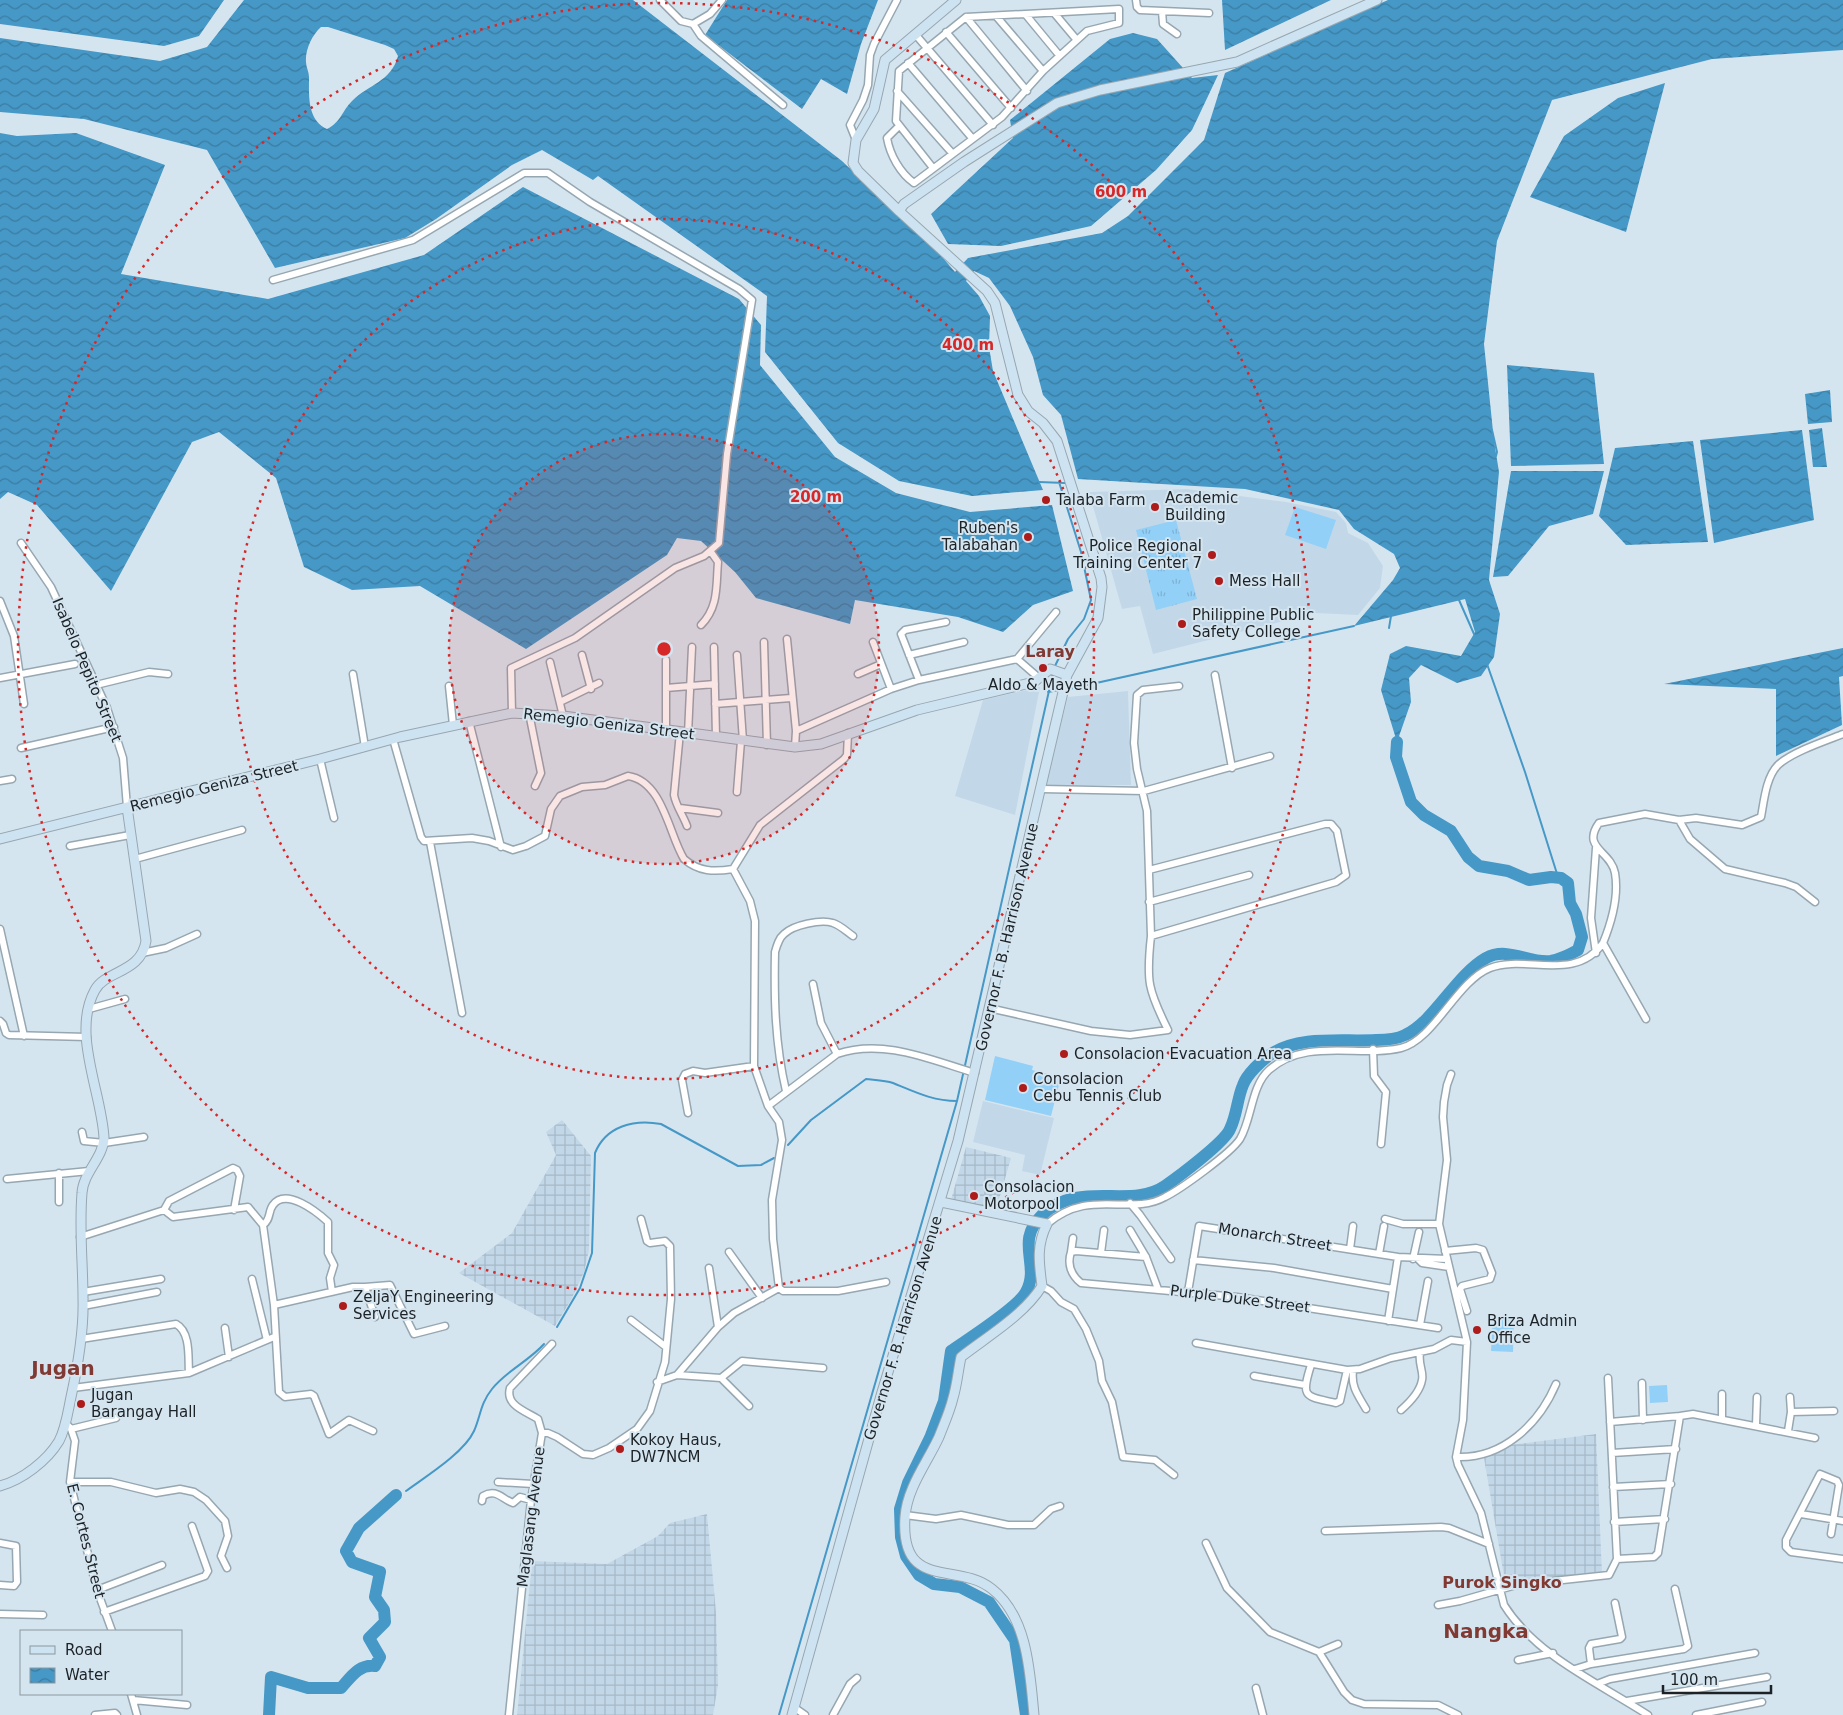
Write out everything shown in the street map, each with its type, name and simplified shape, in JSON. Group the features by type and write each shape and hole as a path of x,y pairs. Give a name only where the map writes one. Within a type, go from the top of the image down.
{"street":[{"path":"660,0 681,21 693,24 701,36 783,105"},
{"path":"693,24 710,14 722,0"},
{"path":"856,140 850,125 863,100 868,85 870,55 897,0"},
{"path":"856,140 874,109 885,60 956,0"},
{"path":"1136,0 1139,10 1209,13"},
{"path":"899,211 904,204 964,162 1057,103 1100,90 1237,62 1377,0"},
{"path":"899,126 887,138 889,147 904,176 914,183 972,138 993,125 1012,108 1043,71 1076,39 1095,27 1119,23 1119,10 966,18 908,63 899,71 896,121 933,168"},
{"path":"1162,11 1163,24 1177,34"},
{"path":"1055,14 1076,39"},
{"path":"1026,15 1059,55"},
{"path":"996,16 1043,71"},
{"path":"966,18 1027,91"},
{"path":"946,32 1012,108"},
{"path":"915,34 993,125"},
{"path":"908,63 972,138"},
{"path":"897,91 952,153"},
{"name":"Governor F. B. Harrison Avenue","path":"794,1711 880,1400 941,1202 970,1072 989,1008 1042,789 1063,673 1098,618 1102,587 1101,578 1057,441 1043,423 1028,411 1018,395 995,303 987,291 858,171 852,163 856,140"},
{"path":"273,280 413,240 524,173 548,173 590,202 740,289 752,300 750,322 727,454 719,543 710,552 675,568 575,638 510,668 512,713"},
{"name":"Isabelo Pepito Street","path":"20,544 52,587 114,728 123,758 127,807"},
{"path":"701,625 708,618 714,604 716,592 718,562 710,552"},
{"path":"0,601 14,636 18,674 24,704"},
{"path":"796,731 891,689 919,680 1017,659 1056,612"},
{"path":"919,680 901,634 946,622"},
{"path":"787,639 791,698 796,731 795,747"},
{"path":"764,642 767,745"},
{"path":"873,642 891,689"},
{"path":"909,656 964,642"},
{"path":"687,826 674,795 691,686 692,647"},
{"path":"714,647 716,737"},
{"path":"737,654 742,741 737,792"},
{"path":"582,655 591,689"},
{"path":"1017,659 1039,678"},
{"path":"666,660 666,729"},
{"path":"550,662 562,716"},
{"path":"0,678 75,664"},
{"path":"858,674 881,664"},
{"name":"Remegio Geniza Street","path":"0,839 453,724 512,713 562,716 666,729 767,745 795,747 821,744 917,710 1028,684 1039,678 1044,671 1050,669 1063,673"},
{"path":"96,685 149,672 168,674"},
{"path":"353,674 365,747"},
{"path":"1215,675 1232,768"},
{"path":"560,702 591,689 600,683"},
{"path":"666,688 715,684"},
{"path":"449,686 453,724"},
{"path":"989,1008 1091,1030 1130,1034 1168,1030 1150,992 1148,964 1151,936 1144,791 1137,769 1134,743 1137,695 1143,690 1179,686"},
{"path":"715,704 791,698"},
{"path":"529,713 541,773 535,786"},
{"path":"469,721 501,847"},
{"path":"22,748 114,728"},
{"path":"733,869 760,825 844,759 847,755 848,733"},
{"path":"1596,953 1591,918 1596,848 1593,836 1598,824 1603,820 1644,814 1679,820 1696,818 1742,825 1750,823 1761,817 1767,786 1778,765 1789,758 1843,734"},
{"path":"393,739 420,837 430,842 472,838 489,841 513,850 519,849 545,836 551,809 560,796 582,787 605,785 628,776 644,783 666,812 684,859 708,872 733,869"},
{"path":"1042,789 1144,791 1270,756"},
{"path":"320,759 334,818"},
{"path":"0,781 12,779"},
{"path":"0,1486 23,1476 37,1464 58,1442 68,1425 81,1339 83,1306 80,1237 82,1190 89,1171 104,1143 87,1037 89,1009 97,987 137,960 142,953 146,941 127,807"},
{"path":"680,808 718,813"},
{"path":"1679,820 1690,839 1725,869 1791,885 1815,902"},
{"path":"1149,870 1331,824 1337,831 1346,875 1336,882 1151,936"},
{"path":"135,859 242,830"},
{"path":"70,846 130,835"},
{"path":"430,842 462,1014"},
{"path":"941,1202 1041,1223 1073,1208 1099,1203 1150,1203 1165,1197 1216,1161 1239,1140 1250,1117 1258,1087 1268,1070 1301,1054 1337,1049 1402,1048 1418,1040 1478,974 1492,967 1508,965 1553,966 1578,962 1596,953 1612,921 1615,873 1609,858 1596,848"},
{"path":"733,869 750,901 755,921 754,1066 768,1106 779,1122 782,1140 772,1200 773,1239 779,1288"},
{"path":"1149,902 1249,875"},
{"path":"786,1091 778,1059 775,1030 775,952 779,941 784,933 794,928 824,921 836,924 853,936"},
{"path":"0,929 24,1036"},
{"path":"142,953 166,948 197,934"},
{"path":"1603,942 1646,1019"},
{"path":"813,984 821,1023 837,1054"},
{"path":"89,1009 124,999"},
{"path":"0,1021 7,1035 87,1037"},
{"path":"768,1106 837,1054 870,1048 902,1052 970,1072"},
{"path":"1373,1049 1374,1076 1386,1092 1381,1144"},
{"path":"688,1112 682,1080 685,1074 693,1071 705,1073 754,1066"},
{"path":"1451,1074 1444,1102 1443,1117 1447,1160 1439,1224 1467,1342 1463,1420 1456,1457 1462,1477 1481,1513 1504,1605 1512,1618 1553,1654 1648,1715"},
{"path":"82,1132 84,1141 104,1143 144,1137"},
{"path":"80,1237 164,1210 169,1201 234,1168 240,1176 234,1210"},
{"path":"7,1179 89,1171"},
{"path":"59,1173 59,1202"},
{"path":"263,1225 268,1221 272,1205 281,1200 290,1199 314,1210 328,1222 328,1253 334,1266 330,1278 332,1292"},
{"path":"1130,1204 1171,1259"},
{"path":"164,1210 173,1217 248,1207 263,1225 274,1305 274,1337 278,1388 281,1395 285,1397 311,1394 314,1396 329,1434 349,1420 372,1431"},
{"name":"Maglasang Avenue","path":"509,1715 531,1500 542,1433 548,1433 556,1437 582,1454 593,1455 609,1448 638,1429 650,1411 657,1382 665,1362 671,1299 670,1246 665,1241 650,1243 647,1241 640,1219"},
{"path":"1379,1254 1385,1222 1439,1224"},
{"path":"1034,1715 1026,1651 1010,1611 992,1588 966,1578 937,1573 921,1566 912,1555 909,1546 905,1515 910,1494 946,1419 954,1397 961,1357 1015,1315 1036,1296 1042,1286 1038,1257 1042,1234 1041,1223"},
{"name":"Monarch Street","path":"1188,1292 1199,1226 1398,1257 1447,1259"},
{"path":"1350,1249 1353,1226"},
{"path":"1101,1253 1104,1230"},
{"path":"1130,1230 1146,1257 1158,1289"},
{"path":"1416,1259 1419,1232"},
{"path":"1073,1238 1073,1252 1146,1257"},
{"path":"1445,1252 1476,1248 1483,1250 1492,1273 1490,1279 1462,1286 1460,1290 1467,1311"},
{"path":"729,1252 762,1298"},
{"name":"Purple Duke Street","path":"1073,1252 1068,1262 1075,1278 1081,1282 1237,1297 1438,1328"},
{"path":"1388,1321 1398,1257"},
{"name":"Monarch Street","path":"1416,1259 1422,1263 1449,1267"},
{"path":"1193,1260 1274,1268 1393,1289"},
{"path":"709,1268 718,1327"},
{"path":"83,1292 161,1279"},
{"path":"252,1279 267,1340"},
{"path":"1420,1325 1428,1281"},
{"path":"779,1288 783,1291 838,1291 886,1282"},
{"path":"274,1305 354,1287 365,1288 390,1285 414,1334 445,1326"},
{"path":"1042,1286 1051,1291 1061,1302 1074,1309 1086,1329 1099,1361 1102,1381 1112,1402 1123,1457 1155,1460 1174,1475"},
{"path":"365,1288 375,1317"},
{"path":"677,1375 718,1327 734,1313 779,1288"},
{"path":"83,1306 157,1292"},
{"path":"631,1320 666,1347"},
{"path":"81,1339 176,1324 181,1328 186,1338 189,1373"},
{"path":"225,1328 229,1358"},
{"path":"73,1388 189,1373 229,1358 274,1337"},
{"path":"1196,1343 1311,1366 1350,1371 1391,1358 1434,1349 1451,1340 1467,1342"},
{"path":"542,1433 538,1419 510,1402 508,1395 510,1388 552,1344"},
{"path":"1401,1410 1418,1391 1423,1380 1418,1364 1420,1353"},
{"path":"721,1378 742,1361 823,1368"},
{"path":"1311,1366 1305,1385 1310,1397 1336,1403 1340,1401 1350,1371"},
{"path":"1350,1371 1351,1382 1366,1409"},
{"path":"657,1382 677,1375 721,1378 749,1406"},
{"path":"1254,1376 1305,1385"},
{"path":"1438,1605 1516,1585 1609,1575 1617,1559 1608,1378"},
{"path":"1642,1383 1643,1420"},
{"path":"1456,1457 1481,1456 1518,1438 1528,1429 1550,1398 1556,1384"},
{"path":"1722,1394 1722,1419"},
{"path":"1756,1425 1757,1397"},
{"path":"1788,1431 1791,1412 1790,1397"},
{"path":"1791,1412 1834,1411"},
{"path":"1610,1422 1693,1414 1788,1431 1815,1438"},
{"path":"1617,1559 1656,1555 1660,1549 1680,1416"},
{"path":"68,1425 116,1418"},
{"name":"E. Cortes Street","path":"68,1425 76,1445 70,1472 70,1482 97,1590 112,1630"},
{"path":"1612,1453 1676,1449"},
{"path":"1831,1534 1838,1483 1822,1474 1819,1476 1786,1540 1788,1549 1790,1552 1843,1559"},
{"path":"70,1482 110,1482 156,1493 180,1489 198,1494 214,1507 225,1521 228,1536 221,1556 227,1568"},
{"path":"498,1482 533,1484"},
{"path":"1613,1487 1671,1484"},
{"path":"482,1501 483,1496 487,1494 502,1495 513,1503 520,1498 531,1500"},
{"path":"905,1515 936,1518 961,1515 1008,1525 1030,1525 1038,1524 1051,1509 1060,1506"},
{"path":"1801,1514 1843,1521"},
{"path":"1614,1522 1665,1519"},
{"path":"104,1612 205,1576 208,1571 192,1526"},
{"path":"1325,1531 1441,1527 1449,1528 1489,1544"},
{"path":"0,1543 16,1546 17,1582 14,1586 0,1585"},
{"path":"1206,1543 1227,1588 1270,1632 1319,1652 1344,1692 1352,1700 1364,1704 1438,1704 1458,1715"},
{"path":"97,1590 162,1565"},
{"path":"1576,1669 1591,1664 1684,1649 1688,1646 1675,1589"},
{"path":"1591,1664 1590,1645 1620,1640 1622,1637 1615,1603"},
{"path":"0,1614 43,1615"},
{"path":"1319,1652 1338,1644"},
{"path":"1597,1684 1610,1679 1756,1653"},
{"path":"1518,1660 1553,1654"},
{"path":"1627,1701 1767,1677"},
{"path":"833,1715 850,1684 858,1678"},
{"path":"1256,1688 1263,1715"},
{"path":"137,1715 132,1697 186,1705"},
{"path":"1696,1715 1762,1702"},
{"path":"794,1711 805,1715"},
{"path":"94,1715 115,1713 117,1715"}],"shaded area":[{"path":"1187,489 1286,502 1336,512 1346,523 1348,533 1368,543 1383,566 1380,588 1358,615 1315,613 1153,654 1140,606 1122,609 1089,492"},
{"path":"1040,687 1015,815 955,796 983,700"},
{"path":"1128,691 1131,785 1045,785 1068,697"},
{"path":"983,1101 1054,1118 1040,1175 1022,1171 1025,1155 973,1142"},
{"path":"562,1120 591,1156 589,1250 584,1272 571,1300 555,1326 459,1273 512,1233 556,1155 546,1132"},
{"path":"966,1147 1011,1158 996,1210 951,1200"},
{"path":"1596,1434 1602,1574 1505,1582 1484,1458 1502,1446"},
{"path":"707,1514 716,1612 718,1685 713,1715 517,1715 532,1561 607,1564 658,1536 670,1523"}],"green space":[{"path":"1295,507 1336,520 1326,549 1285,535"},
{"path":"1176,520 1197,599 1156,610 1136,530"},
{"name":"Consolacion Cebu Tennis Club","path":"995,1056 1033,1066 1032,1070 1061,1077 1051,1116 985,1100"},
{"path":"1493,1317 1514,1318 1513,1352 1491,1351"},
{"path":"1667,1385 1668,1402 1650,1403 1649,1386"}],"water":[{"path":"0,0 224,0 199,36 164,46 0,24"},
{"path":"244,0 633,0 842,161 943,258 955,272 968,258 1102,233 1128,216 1204,140 1225,73 1388,0 1843,0 1843,50 1712,59 1552,100 1497,241 1484,344 1499,472 1489,580 1500,614 1494,657 1481,676 1457,683 1421,665 1409,678 1411,702 1397,742 1381,690 1390,654 1406,646 1461,656 1475,632 1465,599 1354,626 1393,580 1400,568 1394,554 1354,529 1339,510 1245,489 1078,479 1061,415 1043,395 1033,357 1010,306 989,278 974,271 966,281 979,296 990,316 989,347 993,371 1043,490 972,496 899,481 838,443 765,352 767,296 598,176 593,180 542,150 512,165 436,219 405,238 275,268 207,150 84,119 0,112 0,38 160,61 207,47","holes":["321,27 328,27 385,45 394,49 398,56 390,72 352,101 338,120 327,129 316,120 310,107 309,75 306,57 315,34"]},
{"path":"727,0 878,0 861,44 847,94 821,79 802,109 705,35"},
{"path":"1222,0 1331,0 1225,50"},
{"path":"1133,33 1157,39 1192,78 1218,75 1192,130 1156,170 1091,226 1001,246 948,244 931,214 1013,138 1010,120 1110,39"},
{"path":"1665,83 1626,232 1530,197 1564,136 1618,98"},
{"path":"0,133 17,136 76,133 165,165 121,274 268,299 424,255 523,187 739,299 761,325 760,365 835,457 896,493 970,512 1052,505 1073,591 1033,605 1003,632 958,617 855,600 850,624 756,598 735,572 701,541 677,538 667,555 526,649 420,586 352,590 304,567 276,478 219,432 192,442 111,591 37,505 8,492 0,499"},
{"path":"1507,365 1594,373 1604,464 1511,466"},
{"path":"1830,390 1832,422 1808,424 1805,394"},
{"path":"1822,428 1827,467 1813,467 1809,430"},
{"path":"1802,430 1814,520 1714,543 1700,440"},
{"path":"1693,441 1708,542 1626,545 1599,516 1615,448"},
{"path":"1511,471 1604,471 1593,514 1549,526 1508,576 1493,577"},
{"path":"1843,648 1843,676 1839,677 1842,725 1776,756 1776,689 1664,684"}],"waterway":[{"path":"1492,430 1497,452 1496,456"},
{"path":"1039,482 1065,483"},
{"path":"1055,666 1068,639 1084,619 1091,600 1081,552 1059,482"},
{"path":"1459,600 1474,634"},
{"path":"1389,628 1391,616"},
{"path":"1069,689 1354,626"},
{"path":"1487,664 1525,772 1558,877"},
{"path":"779,1715 957,1101 1053,673"},
{"path":"1048,692 1059,690"},
{"path":"1026,1715 1015,1640 989,1602 960,1587 934,1584 919,1575 906,1556 901,1537 900,1509 908,1483 930,1438 944,1401 951,1351 1003,1315 1026,1292 1030,1282 1029,1244 1034,1225 1042,1215 1057,1204 1072,1199 1088,1196 1136,1196 1151,1193 1165,1186 1200,1159 1226,1135 1232,1124 1241,1090 1248,1076 1263,1060 1282,1048 1308,1042 1383,1040 1402,1036 1416,1029 1426,1020 1464,976 1486,958 1494,955 1510,954 1535,960 1551,961 1565,957 1578,950 1582,937 1576,914 1570,903 1568,883 1561,878 1551,877 1529,880 1508,871 1479,866 1468,857 1451,831 1424,815 1411,802 1396,757 1397,742"},
{"path":"788,1145 811,1120 866,1079 890,1082 932,1098 957,1101"},
{"path":"557,1327 580,1288 592,1253 595,1153 606,1136 622,1126 631,1124 661,1124 738,1166 761,1165 774,1158"},
{"path":"406,1491 462,1448 474,1431 488,1394 504,1377 532,1356 544,1344"},
{"path":"269,1715 271,1677 308,1688 341,1688 360,1669 375,1666 380,1657 369,1638 385,1622 384,1610 375,1597 380,1572 352,1562 346,1551 359,1528 396,1495"}],"place":[{"name":"Talaba Farm","path":"1046,500"},
{"name":"Academic Building","path":"1155,507"},
{"name":"Ruben's Talabahan","path":"1028,537"},
{"name":"Police Regional Training Center 7","path":"1212,555"},
{"name":"Mess Hall","path":"1219,581"},
{"name":"Philippine Public Safety College","path":"1182,624"},
{"name":"Aldo & Mayeth","path":"1043,668"},
{"name":"Consolacion Evacuation Area","path":"1064,1054"},
{"name":"Consolacion Cebu Tennis Club","path":"1023,1088"},
{"name":"Consolacion Motorpool","path":"974,1196"},
{"name":"ZeljaY Engineering Services","path":"343,1306"},
{"name":"Briza Admin Office","path":"1477,1330"},
{"name":"Jugan Barangay Hall","path":"81,1404"},
{"name":"Kokoy Haus, DW7NCM","path":"620,1449"}],"district":[{"name":"Laray","path":"1050,651"},
{"name":"Jugan","path":"63,1368"},
{"name":"Purok Singko","path":"1502,1582"},
{"name":"Nangka","path":"1486,1631"}]}
